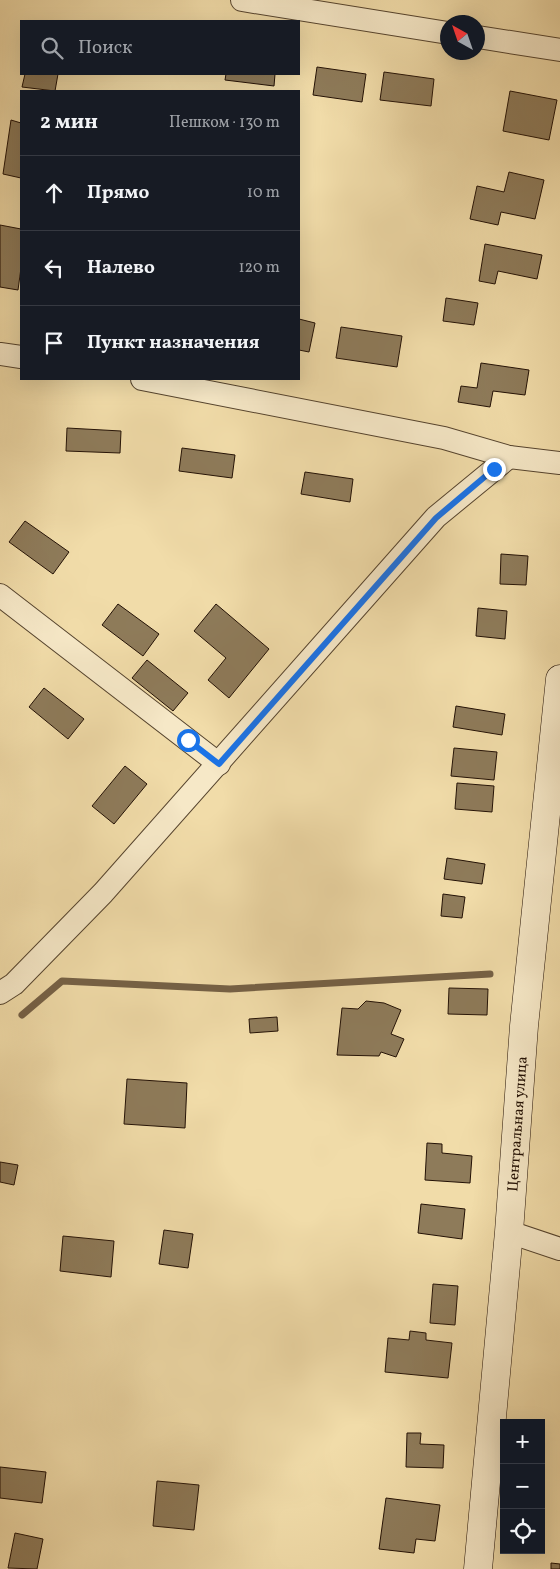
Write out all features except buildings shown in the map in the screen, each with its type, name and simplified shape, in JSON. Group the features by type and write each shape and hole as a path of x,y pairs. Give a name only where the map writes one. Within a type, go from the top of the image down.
{"main road":[{"name":"Центральная улица","path":"478,1569 509,1232 524,1026 560,679"}],"street":[{"path":"242,0 440,32"},
{"path":"485,38 560,50"},
{"path":"0,354 20,357"},
{"path":"147,380 444,438 509,457 560,463"},
{"path":"0,993 14,984 103,893 436,518 509,457"},
{"path":"0,595 219,764"},
{"path":"509,1232 560,1249"}],"waterway":[{"path":"22,1015 62,981 230,989 490,974"}],"route":[{"path":"188,740 219,764 436,518 494,469"}]}
